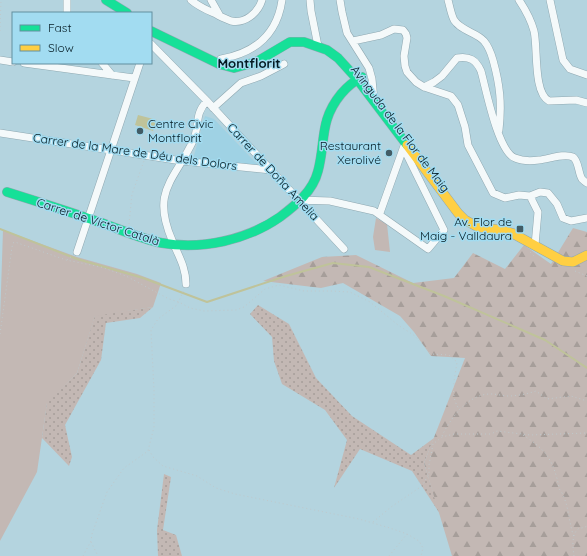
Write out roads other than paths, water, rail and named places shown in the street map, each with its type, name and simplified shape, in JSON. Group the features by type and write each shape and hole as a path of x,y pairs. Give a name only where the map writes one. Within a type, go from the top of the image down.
{"street":[{"path":"67,0 67,12"},
{"path":"99,0 116,12"},
{"path":"106,0 125,12"},
{"path":"191,0 201,8 231,21 242,20 252,16 257,11 262,0"},
{"path":"211,0 220,16"},
{"path":"222,59 237,56 251,49 262,41 277,19 282,0"},
{"path":"310,0 318,44"},
{"path":"340,0 347,33 369,68 373,98"},
{"path":"448,0 455,22 481,38 488,46 500,92 501,111 499,134"},
{"path":"519,0 531,21 534,31 539,84 543,96 549,101 576,100 587,103"},
{"path":"550,0 563,60 570,69 587,75"},
{"name":"Avinguda de la Flor de Maig","path":"152,24 229,62 240,63 253,58 284,39 309,37 318,44"},
{"path":"353,41 381,35 394,29 403,30 407,38 404,56 405,66 411,77 424,87 451,96 458,105 465,127 468,145 493,193 505,198 519,195 530,196 540,192 548,193 557,204 563,218 571,221 587,218"},
{"name":"Avinguda de la Flor de Maig","path":"152,31 219,64 234,68 256,62 290,42 318,44 333,49 347,60 405,144 465,220 478,227 507,231 563,261 573,262 587,256"},
{"name":"Carrer de Doña Amelia","path":"152,45 207,101 344,249"},
{"path":"424,87 442,76 457,58 472,58 477,63 481,71 499,134 506,151 514,158 527,161 572,156 576,160 582,179 587,183"},
{"path":"0,60 12,62"},
{"path":"31,64 134,78"},
{"path":"103,64 112,75"},
{"path":"77,252 140,64"},
{"path":"213,108 241,83 261,76 284,64"},
{"name":"Carrer de Víctor Català","path":"7,192 162,243 194,245 229,240 249,234 281,217 309,190 316,177 322,153 328,114 349,86 359,78"},
{"path":"186,284 186,273 167,227 164,210 164,198 167,187 188,152 195,137 199,112 207,101"},
{"name":"Carrer de la Mare de Déu dels Dolors","path":"0,133 182,161 271,170"},
{"path":"299,200 330,201 380,213 428,249 444,230 405,144"},
{"path":"380,213 405,144"},
{"path":"530,196 538,212 535,245"}],"waterway":[{"path":"0,229 77,259 143,278 207,302 286,276 333,263 369,267 444,296 545,340 587,368"}],"place":[{"name":"Centre Civic Montflorit","path":"140,131"},
{"name":"Restaurant Xerolivé","path":"389,153"},
{"name":"Av. Flor de Maig - Valldaura","path":"520,229"}],"district":[{"name":"Montflorit","path":"249,63"}]}
